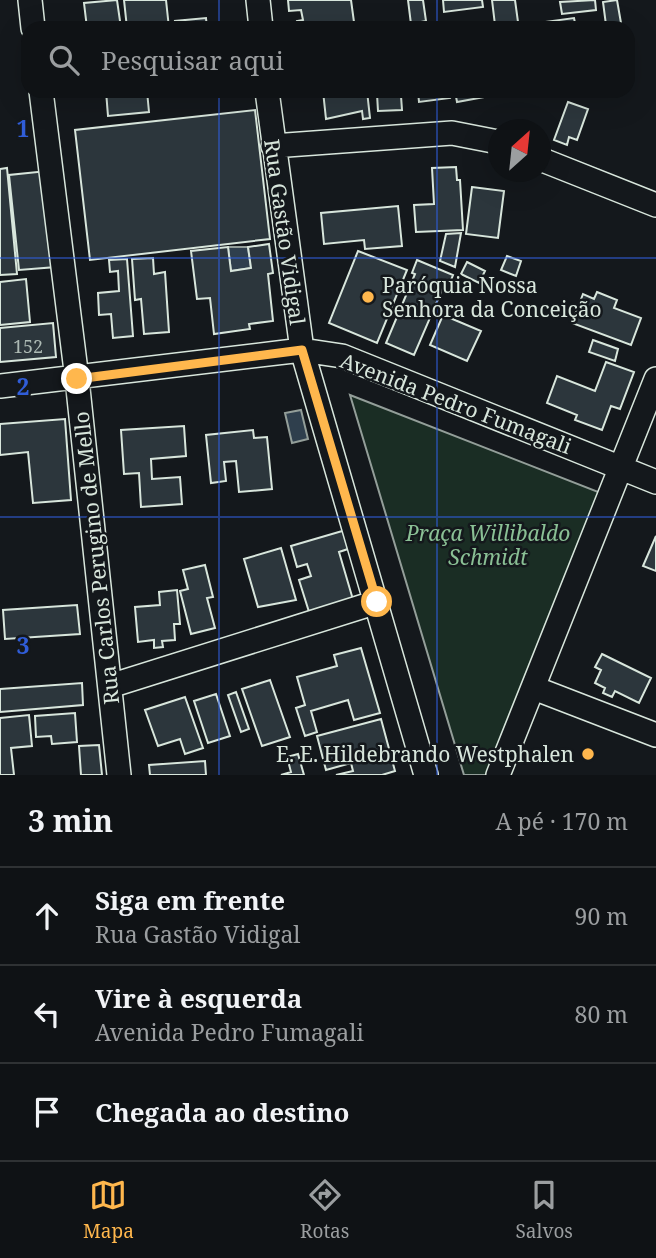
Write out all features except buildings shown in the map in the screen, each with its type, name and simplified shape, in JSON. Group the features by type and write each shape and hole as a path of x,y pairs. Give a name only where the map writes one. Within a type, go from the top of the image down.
{"street":[{"path":"30,0 32,21"},
{"path":"258,0 260,21"},
{"name":"Rua Carlos Perugino de Mello","path":"42,98 77,379 119,775"},
{"name":"Rua Gastão Vidigal","path":"268,98 302,350 426,775"},
{"path":"273,146 452,133 488,140"},
{"path":"551,163 656,205"},
{"name":"Avenida Pedro Fumagali","path":"0,386 77,379 302,350 342,356 656,482"},
{"path":"498,775 656,379"},
{"path":"110,686 377,602"},
{"path":"534,688 656,735"}],"green space":[{"name":"Praça Willibaldo Schmidt","path":"350,395 606,495 490,775 464,775"}],"water":[{"path":"228,247 248,247 251,268 231,271"},
{"path":"301,410 308,439 292,443 285,413"}],"place":[{"name":"Paróquia Nossa Senhora da Conceição","path":"368,297"},
{"name":"E. E. Hildebrando Westphalen","path":"588,754"}],"route":[{"path":"77,379 302,350 377,602"}]}
